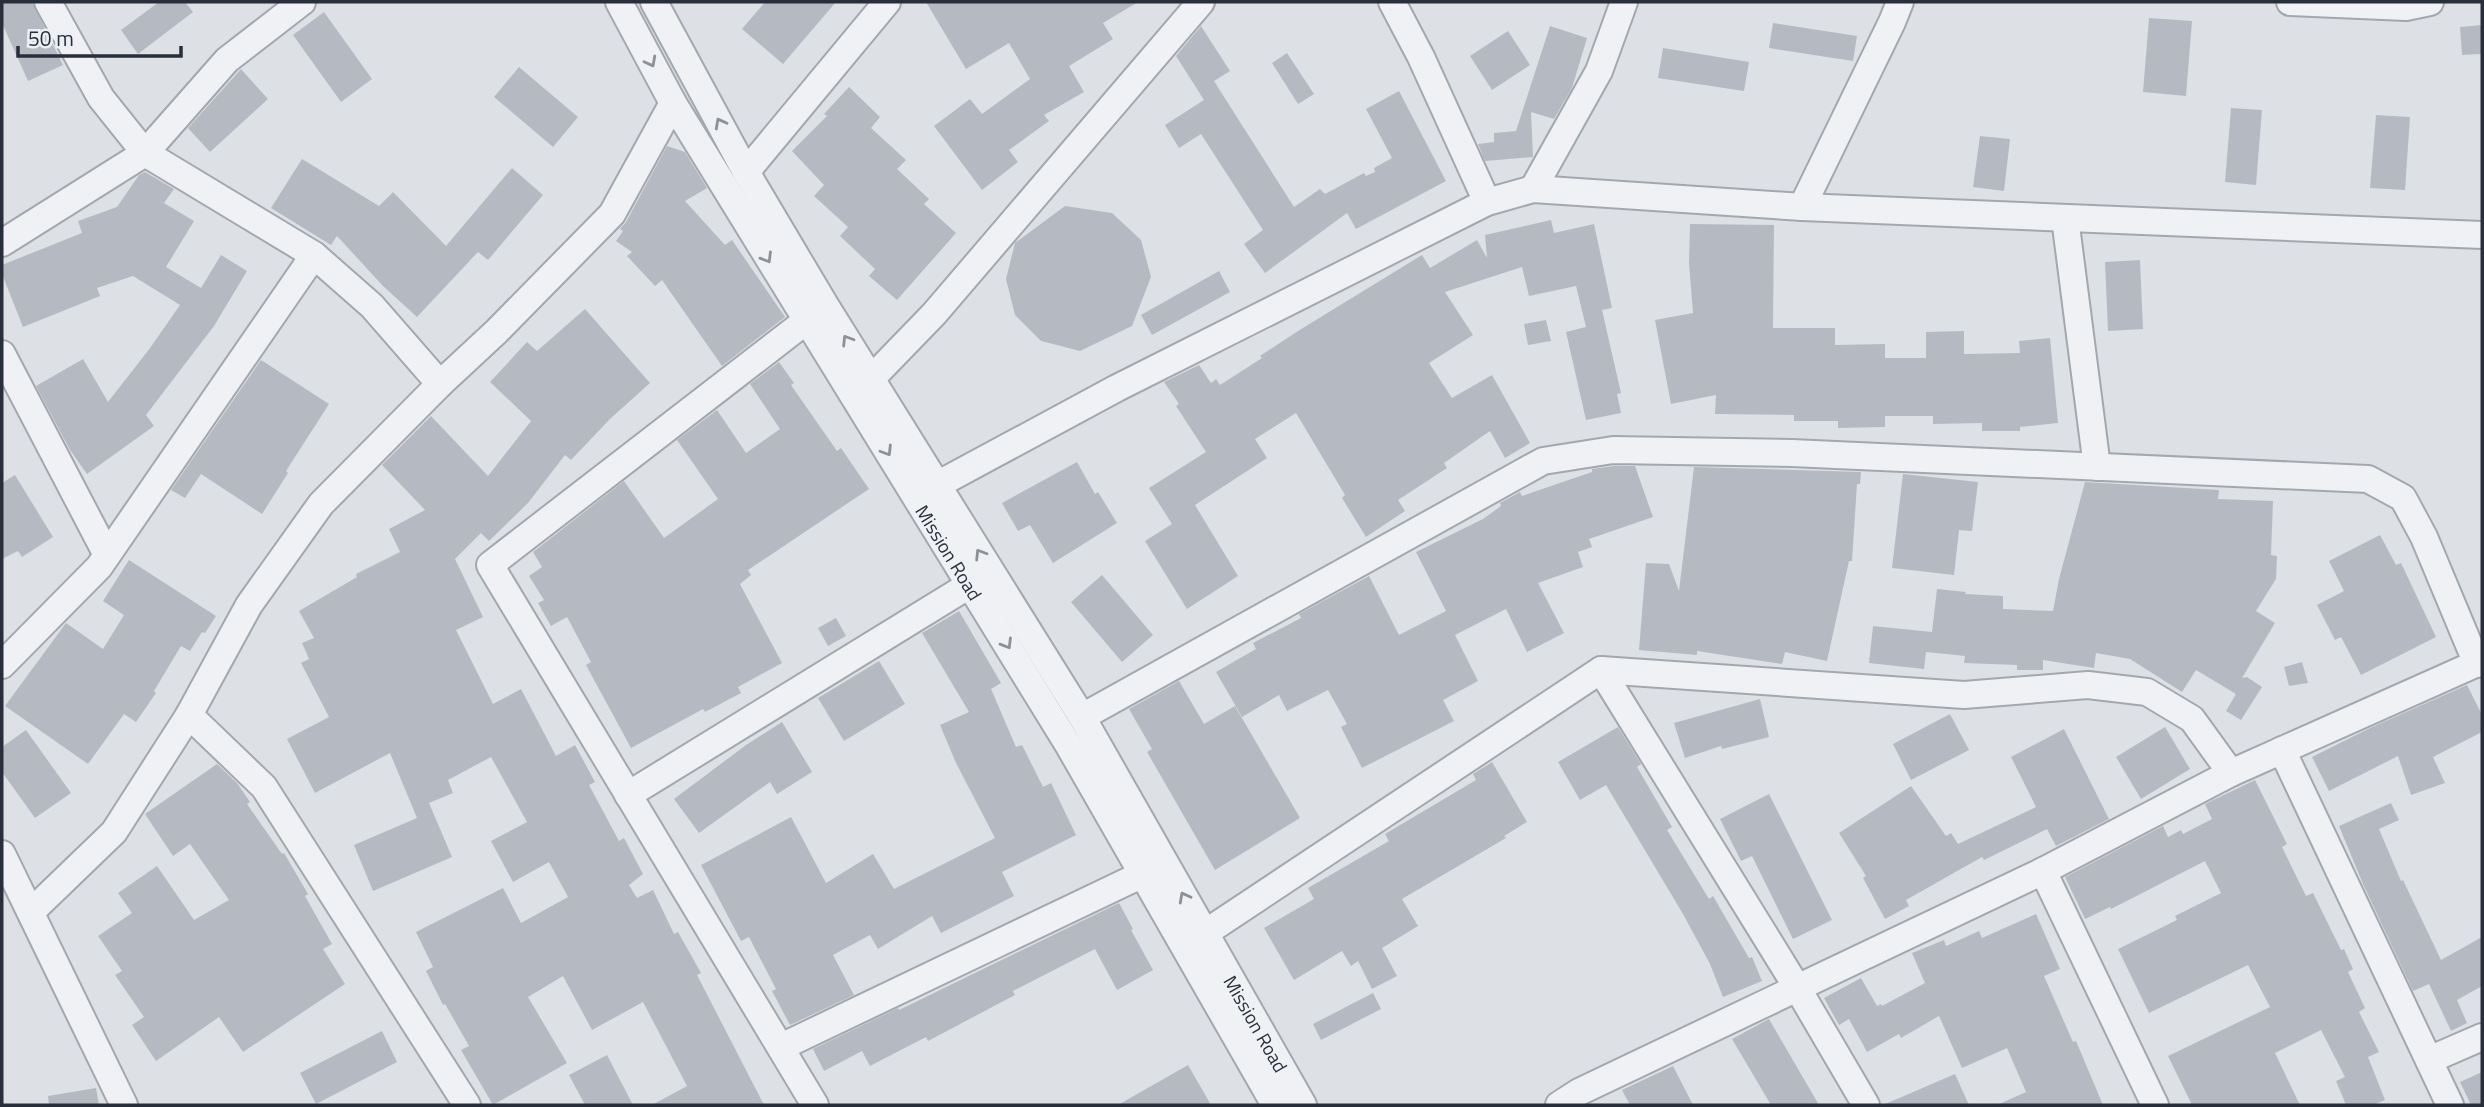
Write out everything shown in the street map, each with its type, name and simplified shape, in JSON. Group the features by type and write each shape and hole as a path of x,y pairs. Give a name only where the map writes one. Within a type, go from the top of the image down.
{"street":[{"path":"48,2 101,99 145,153 314,256 372,306 440,384"},
{"path":"2,243 145,153 227,60 302,2"},
{"name":"Mission Road","path":"619,2 673,103 971,584 1143,874 1193,941 1303,1105"},
{"name":"Mission Road","path":"654,2 746,172 871,379 1082,717 1275,1105"},
{"path":"746,172 887,2"},
{"path":"871,379 934,314 1201,2"},
{"path":"1392,2 1421,57 1487,202"},
{"path":"1533,189 1598,71 1624,2"},
{"path":"1802,207 1900,2"},
{"path":"2290,2 2406,7 2430,2"},
{"path":"31,912 114,832 189,715 249,606 321,504 612,214 673,103"},
{"path":"937,485 1117,388 1487,202 1533,189 1802,207 2482,235"},
{"path":"2065,218 2097,467"},
{"path":"2,665 99,567 314,256"},
{"path":"806,321 489,565 815,1105"},
{"path":"2,354 107,555"},
{"path":"1082,717 1543,461 1613,450 1792,453 2368,479 2403,498 2424,537 2479,662 2231,773 2043,872 1579,1092 1559,1105"},
{"path":"628,795 971,584"},
{"path":"1193,941 1601,670 1964,695 2088,685 2147,692 2192,719 2231,773"},
{"path":"1601,670 1798,989 1866,1105"},
{"path":"189,715 264,787 467,1105"},
{"path":"2282,750 2450,1105"},
{"path":"2,854 124,1105"},
{"path":"2043,872 2155,1105"},
{"path":"781,1047 1143,874"},
{"path":"2429,1060 2482,1037"}],"building":[{"path":"2,2 32,2 63,65 28,81 2,23"},
{"path":"159,2 185,2 193,12 138,54 121,30"},
{"path":"765,2 836,2 783,64 742,29"},
{"path":"926,2 1138,2 1103,23 1113,39 1069,66 1084,92 1044,115 1049,121 1009,150 1018,162 982,190 934,126 970,99 982,114 1030,79 1009,43 966,69"},
{"path":"324,12 372,79 341,102 293,35"},
{"path":"2149,18 2192,21 2186,96 2143,92"},
{"path":"1773,23 1857,36 1853,61 1769,48"},
{"path":"2482,25 2482,54 2462,55 2460,27"},
{"path":"1201,26 1230,71 1214,81 1294,207 1320,189 1325,194 1364,173 1366,176 1375,172 1374,168 1392,158 1366,109 1399,91 1446,181 1356,229 1347,213 1265,273 1244,244 1263,230 1201,134 1179,148 1165,125 1204,100 1176,56"},
{"path":"1550,26 1587,38 1572,88 1554,119 1531,112 1533,157 1485,161 1478,144 1494,142 1494,133 1516,131"},
{"path":"1508,31 1530,65 1492,90 1470,56"},
{"path":"1663,48 1749,62 1744,91 1658,78"},
{"path":"1287,53 1314,94 1298,104 1272,63"},
{"path":"519,67 578,117 553,147 494,97"},
{"path":"241,69 268,99 210,152 188,128"},
{"path":"849,87 880,117 871,128 906,160 897,169 929,199 924,204 956,233 897,300 869,276 875,269 840,236 848,227 814,196 824,185 792,151 827,116 824,114"},
{"path":"2231,108 2262,110 2256,185 2225,182"},
{"path":"2376,115 2410,117 2405,190 2370,188"},
{"path":"1980,136 2010,139 2004,191 1973,187"},
{"path":"667,146 685,152 707,188 685,201 725,245 732,240 785,317 722,366 662,280 655,286 627,256 632,252 616,241 623,231 620,229"},
{"path":"302,159 379,206 393,192 446,246 512,168 543,195 488,260 478,252 417,317 383,286 337,236 331,245 271,208"},
{"path":"145,172 174,189 164,203 194,221 166,267 201,288 221,255 247,271 214,326 146,415 154,426 87,474 70,450 36,386 83,359 108,402 180,305 133,276 97,288 100,296 23,327 2,274 2,265 82,233 78,221 117,207 139,175"},
{"path":"1065,206 1112,213 1141,240 1151,277 1132,326 1080,351 1041,341 1015,315 1006,279 1015,243"},
{"path":"1551,220 1554,233 1594,224 1612,308 1602,310 1621,393 1617,394 1621,413 1586,420 1566,332 1586,327 1576,286 1529,296 1522,267 1445,292 1473,335 1429,363 1452,398 1492,375 1530,443 1505,458 1490,431 1444,463 1447,468 1398,500 1405,511 1366,537 1342,498 1345,495 1296,413 1255,439 1267,458 1195,505 1238,576 1187,609 1145,541 1172,524 1149,488 1206,452 1164,382 1199,365 1211,383 1216,379 1220,385 1298,331 1422,255 1430,268 1477,240 1487,258 1485,235"},
{"path":"1690,224 1774,225 1773,328 1835,328 1835,345 1885,344 1885,358 1926,358 1926,332 1964,331 1964,354 2020,353 2019,341 2050,338 2058,423 2020,427 2020,431 1982,431 1982,423 1933,424 1933,416 1885,416 1885,427 1838,428 1838,421 1794,421 1794,415 1715,414 1716,395 1671,404 1655,320 1693,313 1689,263"},
{"path":"2140,260 2143,329 2108,331 2105,262"},
{"path":"1219,271 1230,292 1152,335 1141,315"},
{"path":"585,309 650,383 610,419 571,460 565,455 528,503 489,541 481,533 455,559 483,617 456,630 493,704 521,689 556,756 575,745 595,782 589,785 619,841 624,838 643,874 629,885 637,898 653,890 674,934 678,932 701,973 697,975 764,1105 652,1105 687,1086 643,1002 592,1030 563,976 528,997 567,1063 493,1105 461,1050 469,1046 445,1004 443,1005 426,971 433,967 416,932 503,888 521,923 568,897 549,862 513,882 491,841 527,822 491,757 448,780 453,793 429,803 452,857 373,891 354,845 417,818 390,753 315,793 287,739 329,717 301,663 309,659 302,643 314,638 299,611 357,577 356,574 400,552 389,529 425,510 382,465 431,416 488,476 531,421 490,382 527,342 537,351"},
{"path":"1546,320 1551,341 1528,345 1524,324"},
{"path":"261,360 329,404 262,514 201,474 185,498 171,490"},
{"path":"779,362 794,383 791,385 837,451 841,448 869,489 748,570 751,575 740,584 782,663 738,687 741,693 705,712 703,709 631,748 586,665 591,662 567,617 551,626 538,603 544,600 529,576 542,567 533,552 624,481 664,538 718,499 677,440 717,410 746,453 780,429 750,384"},
{"path":"1077,462 1095,494 1098,492 1117,523 1053,563 1030,525 1018,531 1002,503"},
{"path":"1635,466 1653,517 1589,539 1592,547 1578,552 1583,567 1538,583 1564,633 1527,652 1506,609 1455,635 1478,681 1443,700 1454,721 1362,768 1341,727 1347,724 1328,690 1287,711 1279,695 1242,717 1216,672 1256,649 1253,643 1301,618 1299,614 1369,576 1399,635 1446,611 1416,552 1483,519 1501,506 1500,503 1520,492 1522,496 1592,472 1592,469"},
{"path":"1694,467 1861,472 1860,484 1857,484 1852,561 1849,561 1827,661 1785,652 1782,664 1697,651 1697,655 1639,650 1646,563 1669,564 1679,591"},
{"path":"1903,474 1978,482 1972,531 1959,530 1954,575 1892,568"},
{"path":"15,475 53,537 22,557 18,551 2,559 2,483"},
{"path":"2085,482 2219,490 2218,499 2273,501 2271,555 2277,556 2276,579 2256,611 2275,623 2242,678 2247,677 2262,687 2241,720 2226,711 2236,694 2196,670 2182,692 2130,659 2096,653 2094,668 2043,660 2043,670 2017,670 2017,665 1964,663 1965,656 1926,652 1924,669 1869,663 1873,626 1932,632 1937,589 2003,596 2003,609 2053,611"},
{"path":"2380,535 2396,565 2401,563 2436,637 2361,675 2341,637 2335,640 2317,605 2344,591 2329,561"},
{"path":"129,560 216,616 190,651 181,646 154,691 156,693 136,722 124,714 88,764 5,706 66,623 103,649 124,615 103,601"},
{"path":"1102,575 1153,635 1122,662 1071,602"},
{"path":"959,611 1001,683 991,689 1016,747 1022,745 1043,787 1051,783 1076,835 1002,872 1014,896 941,933 932,916 878,949 870,935 833,955 854,995 790,1025 772,991 776,989 749,937 741,941 701,865 791,817 826,883 873,854 894,889 995,838 956,763 940,725 969,712 922,633"},
{"path":"836,618 846,636 828,646 818,628"},
{"path":"879,661 905,704 844,741 818,698"},
{"path":"2302,662 2308,683 2289,686 2284,667"},
{"path":"1179,681 1204,724 1235,706 1300,818 1215,870 1147,752 1152,749 1129,709"},
{"path":"2467,685 2482,715 2482,732 2433,757 2445,783 2411,795 2398,756 2329,791 2312,757"},
{"path":"1760,699 1769,737 1722,749 1721,746 1685,758 1674,723"},
{"path":"1950,714 1969,750 1911,780 1893,744"},
{"path":"782,722 812,772 777,794 770,782 699,833 674,799 746,745"},
{"path":"1618,727 1641,764 1637,767 1672,827 1667,830 1709,899 1713,896 1749,958 1752,957 1762,981 1723,997 1710,964 1683,914 1606,785 1580,800 1558,762"},
{"path":"2165,727 2190,769 2141,799 2116,757"},
{"path":"2064,729 2109,819 2056,846 2047,829 1984,860 1982,857 1906,900 1909,906 1885,919 1863,878 1866,876 1839,833 1911,786 1946,836 1951,833 1958,844 2036,807 2011,757"},
{"path":"26,730 71,793 35,818 2,772 2,747"},
{"path":"1492,762 1527,822 1504,836 1506,838 1402,899 1418,926 1382,948 1397,976 1372,989 1358,961 1351,966 1342,951 1294,980 1264,928 1314,899 1308,888 1389,841 1385,834 1476,780 1473,774"},
{"path":"217,764 237,783 250,802 247,804 282,854 284,853 308,894 305,896 332,944 323,949 345,984 243,1052 219,1017 156,1061 132,1025 144,1017 115,975 122,971 98,936 132,913 118,893 157,866 194,920 229,900 190,844 173,856 145,814"},
{"path":"2255,780 2287,844 2282,847 2306,896 2313,893 2353,969 2348,972 2365,1008 2359,1012 2379,1052 2368,1057 2385,1100 2373,1105 2346,1105 2336,1081 2345,1077 2321,1030 2275,1053 2300,1105 2192,1105 2168,1056 2270,1007 2248,965 2149,1013 2118,949 2177,920 2175,916 2221,893 2205,861 2111,909 2110,907 2085,919 2065,877 2163,826 2168,837 2181,830 2183,834 2212,819 2205,804"},
{"path":"1769,794 1832,920 1793,939 1752,856 1741,861 1720,819"},
{"path":"2391,803 2399,820 2379,829 2401,881 2403,880 2441,960 2482,937 2482,986 2457,1000 2467,1023 2451,1031 2429,984 2413,991 2339,826"},
{"path":"1119,903 1153,970 1117,990 1095,949 1013,991 1015,995 928,1041 926,1037 870,1066 862,1051 824,1071 813,1049"},
{"path":"2036,914 2060,969 2044,976 2103,1105 1997,1105 2026,1092 2007,1048 1962,1068 1939,1016 1901,1038 1899,1034 1867,1052 1849,1019 1839,1025 1824,998 1861,978 1877,1006 1882,1006 1925,983 1912,953 1944,940 1946,946 1979,931 1982,938"},
{"path":"1373,993 1381,1009 1321,1040 1313,1024"},
{"path":"1769,1019 1819,1105 1771,1105 1732,1039"},
{"path":"382,1031 397,1062 316,1104 300,1073"},
{"path":"607,1055 633,1105 585,1105 569,1075"},
{"path":"1188,1065 1211,1105 1118,1105"},
{"path":"1673,1066 1693,1105 1630,1105 1622,1090"},
{"path":"2482,1072 2482,1105 2471,1105 2460,1082"},
{"path":"1955,1074 1969,1105 1883,1105"},
{"path":"96,1088 99,1105 49,1105 48,1096"}]}
